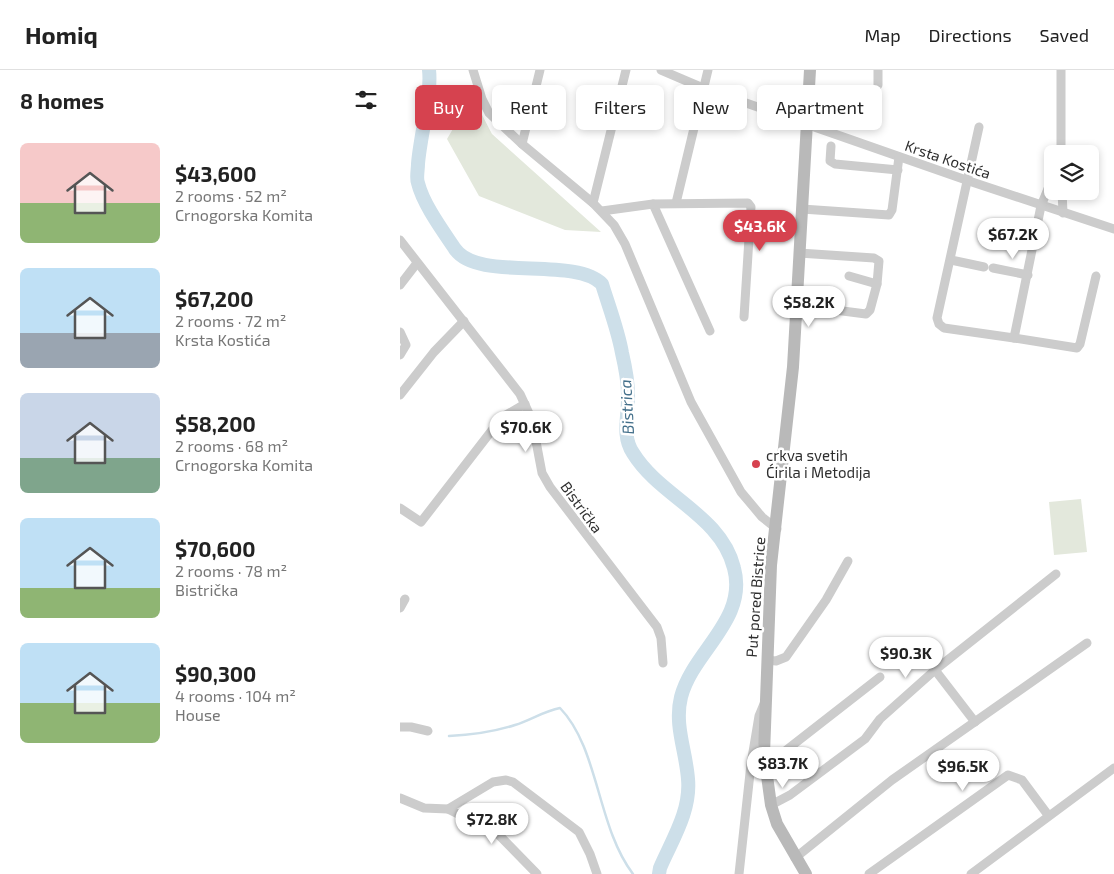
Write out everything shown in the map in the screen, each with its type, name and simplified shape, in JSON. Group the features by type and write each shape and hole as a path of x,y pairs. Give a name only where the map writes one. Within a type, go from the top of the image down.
{"street":[{"path":"473,70 482,99 489,113 522,144 593,203 626,70"},
{"path":"522,144 540,70"},
{"name":"Krsta Kostića","path":"661,70 696,85"},
{"path":"704,85 708,70"},
{"path":"809,85 810,70"},
{"path":"878,70 878,85"},
{"path":"1061,70 1061,145"},
{"path":"979,127 969,181 937,318 939,324 944,328 1077,348 1080,344 1096,276"},
{"path":"676,203 693,130"},
{"path":"777,529 793,367 806,130"},
{"name":"Krsta Kostića","path":"823,130 1041,206 1114,229"},
{"path":"831,146 831,163 898,170"},
{"path":"802,209 889,215 892,210 899,157"},
{"path":"1014,338 1044,199"},
{"path":"1062,200 1063,213"},
{"path":"602,211 653,204 746,202 751,207 744,318"},
{"name":"Put pored Bistrice","path":"593,203 614,225 625,244 691,402 741,492 762,517 777,529 772,565 764,760 777,824 806,874"},
{"path":"653,204 710,331"},
{"name":"Bistrička","path":"400,240 520,394 532,420 542,473 550,487 657,627 661,638 663,663"},
{"path":"796,305 866,314 870,310 877,284 880,262 874,258 799,253"},
{"path":"950,260 1028,275"},
{"path":"400,285 417,264"},
{"path":"849,276 877,284"},
{"path":"400,395 434,352 464,321"},
{"path":"400,332 406,345 400,355"},
{"path":"400,508 421,522 496,425 506,415 525,404"},
{"path":"767,660 776,661 786,657 826,600 848,561"},
{"path":"772,806 790,795 865,738 880,719 934,670 1056,574"},
{"path":"400,608 405,599"},
{"path":"795,858 892,780 1087,643"},
{"path":"934,670 975,722"},
{"path":"751,764 780,754 880,677"},
{"path":"739,874 751,764 759,716 765,703"},
{"path":"400,727 411,726 428,731"},
{"path":"971,874 1048,815 1114,768"},
{"path":"869,874 1008,775 1022,780 1048,815"},
{"path":"448,809 493,782 506,780 513,782 579,832 597,874"},
{"path":"400,798 424,808 448,809 498,834 537,874"}],"shaded area":[{"path":"482,115 492,134 601,232 565,230 479,196 447,139 452,130 482,130"},
{"path":"1081,499 1087,552 1054,555 1049,502"}],"waterway":[{"name":"Bistrica","path":"429,70 429,91 419,153 417,179 424,200 434,217 455,249 467,259 483,264 504,267 571,271 589,276 602,284 618,336 626,374 628,394 626,432 629,446 658,482 717,534 727,550 734,568 736,587 733,604 727,620 687,680 681,697 679,718 688,779 687,802 684,814 659,874"},
{"path":"449,736 499,730 560,708 573,725 583,744 612,834 621,855 633,874"}],"place":[{"name":"crkva svetih Ćirila i Metodija","path":"756,464"}]}
